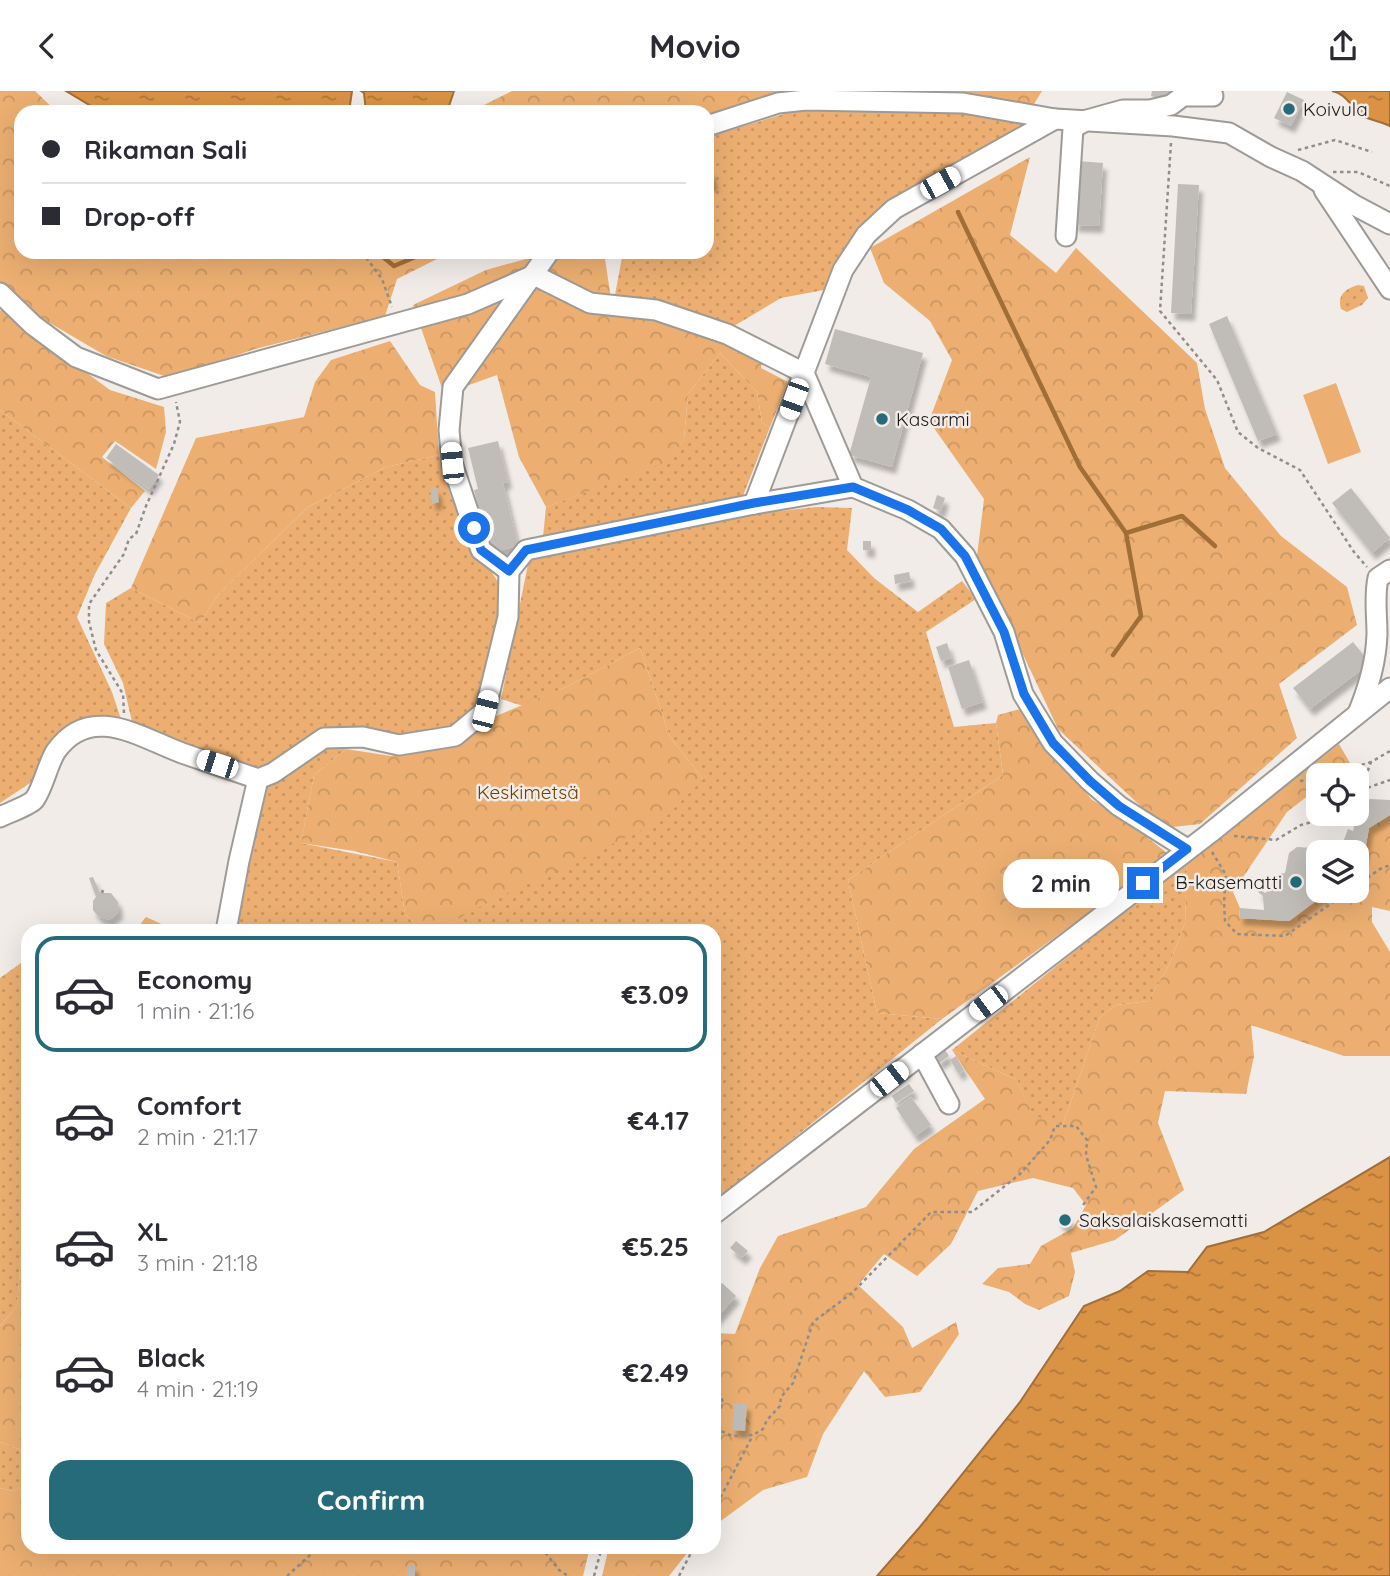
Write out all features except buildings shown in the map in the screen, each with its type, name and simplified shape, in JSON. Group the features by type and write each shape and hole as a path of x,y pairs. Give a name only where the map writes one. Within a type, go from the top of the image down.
{"lane":[{"path":"1066,236 1073,128 1087,120 1123,110 1150,110 1171,105 1183,96 1213,96"},
{"path":"714,124 778,103 806,100 963,103 1055,119 1173,126 1230,133 1390,224"},
{"path":"754,503 843,270 866,235 894,209 1055,119"},
{"path":"1320,183 1390,289"},
{"path":"509,571 481,550 452,463 449,430 453,387 544,259"},
{"path":"534,275 590,303 656,310 727,334 804,373 853,487"},
{"path":"2,298 76,357 158,389 468,304 534,275"},
{"path":"0,817 34,800 56,752 82,730 105,726 128,729 181,753 258,779 273,773 324,739 363,737 398,744 455,736 485,711 508,617 509,571 526,550 754,503 853,487 908,510 941,529 965,556 1004,632 1024,694 1053,743 1090,781 1119,806 1200,840"},
{"path":"1360,711 1374,670 1384,574"},
{"path":"721,1209 1200,840 1390,688"},
{"path":"227,924 258,779"},
{"path":"922,1054 948,1104"}],"path":[{"path":"1173,126 1160,311 1217,380 1238,432 1258,448 1300,470 1354,552 1384,574"},
{"path":"1297,150 1335,140 1372,152"},
{"path":"1301,171 1358,172 1390,186"},
{"path":"367,259 382,279 393,308 407,321"},
{"path":"128,729 122,694 96,650 89,622 89,604 124,554 129,539 136,534 174,444 180,422 176,399 170,386"},
{"path":"1368,763 1390,751"},
{"path":"1369,768 1371,762"},
{"path":"1369,787 1390,780"},
{"path":"1200,840 1276,840 1306,824"},
{"path":"1200,840 1226,875 1225,921 1237,934 1285,936 1332,903"},
{"path":"1369,876 1390,865"},
{"path":"721,1431 732,1436 753,1435 763,1429 767,1420 780,1406 781,1397 793,1383 813,1322 852,1293 930,1212 972,1212 1020,1174 1050,1140 1055,1126 1076,1126 1087,1140 1086,1155 1096,1187 1081,1208"},
{"path":"721,1497 753,1435"},
{"path":"287,1576 311,1554"},
{"path":"546,1554 559,1570 568,1576"},
{"path":"594,1576 600,1554"},
{"path":"679,1576 690,1554"}],"green space":[{"path":"0,91 35,91 50,105 14,105 14,259 437,259 397,279 385,316 255,349 170,378 106,356 43,319 0,283"},
{"path":"512,91 1042,91 1029,107 825,92 714,120 714,105 484,105"},
{"path":"807,107 963,111 1029,122 888,200 858,228 833,265 824,290 781,298 729,329 614,300 622,259 714,259 714,135"},
{"path":"1030,157 1010,235 1056,273 1076,248 1197,363 1205,409 1225,468 1281,536 1347,587 1357,625 1279,684 1297,738 1200,824 1164,828 1058,729 977,556 984,499 929,421 952,360 930,321 884,283 870,248"},
{"path":"526,259 605,259 613,312 650,316 762,355 761,368 788,382 770,427 762,423 757,392 720,353 688,394 684,439 670,461 546,507 519,457 497,375 444,394 413,305 486,270"},
{"path":"1358,285 1364,286 1368,298 1362,305 1347,312 1341,309 1340,300 1343,293"},
{"path":"5,306 46,343 110,390 164,407 166,432 156,469 115,441 102,457 145,491 131,508 0,410 0,311"},
{"path":"390,341 420,385 435,392 439,455 386,467 308,507 218,595 200,623 131,588 196,438 304,417 315,382 331,360"},
{"path":"720,353 757,392 762,423 770,427 741,501 543,537 546,507 670,460 684,439 688,394"},
{"path":"1336,383 1361,452 1328,464 1303,395"},
{"path":"0,410 131,508 94,576 77,617 112,692 121,719 90,723 39,777 0,803"},
{"path":"439,455 451,497 470,538 498,582 503,615 483,701 450,732 383,734 328,729 271,769 228,765 133,726 123,683 104,644 106,603 131,588 200,623 218,595 308,507 386,467"},
{"path":"816,507 852,508 847,550 874,578 918,612 962,581 976,599 926,632 954,727 996,723 1003,775 848,880 877,1013 942,1019 721,1196 721,924 447,924 703,779 670,737 640,648 523,706 501,699 529,559 734,516"},
{"name":"Keskimetsä","path":"640,648 670,737 703,779 663,820 448,924 415,924 405,914 397,862 354,851 301,843 314,775 346,749 391,756 453,745 489,719 566,687"},
{"path":"1024,708 1091,799 1128,822 1167,853 1129,884 942,1019 877,1013 848,880 1003,775 996,723 998,715"},
{"path":"333,744 346,749 314,775 301,843 397,862 405,914 415,924 232,924 260,794 268,785"},
{"path":"1339,744 1350,763 1315,763"},
{"path":"1306,770 1306,797 1287,812 1233,892 1240,908 1239,918 1289,921 1313,903 1369,903 1369,840 1367,840 1369,828 1390,815 1390,911 1372,907 1372,922 1390,952 1390,1056 1344,1056 1251,1025 1254,1056 1246,1094 1165,1091 1158,1123 1184,1190 1115,1240 1071,1253 1075,1272 1069,1296 1039,1310 1009,1292 982,1284 998,1268 1030,1264 1041,1246 1073,1228 1086,1205 1073,1188 1033,1178 978,1191 951,1244 917,1276 884,1254 858,1285 903,1327 912,1348 956,1322 959,1334 920,1392 885,1397 864,1371 823,1434 807,1477 763,1490 721,1521 721,1333 735,1334 760,1268 778,1236 866,1207 914,1149 985,1099 952,1050 1017,1080 1032,1114 1062,1127 1100,1017 1116,1005 1148,1001 1169,965 1185,923 1187,861"},
{"path":"1187,861 1185,923 1169,965 1148,1001 1116,1005 1100,1017 1062,1127 1032,1115 1017,1080 952,1050"},
{"path":"146,917 162,924 140,924"},
{"path":"21,963 21,1256 17,1306 0,1326 0,978"},
{"path":"21,1256 21,1450 0,1442 0,1326 17,1306"},
{"path":"0,1442 21,1450 21,1488 13,1491 0,1488"},
{"path":"0,1488 13,1491 21,1488 21,1554 588,1554 583,1576 0,1576"},
{"path":"607,1554 686,1554 669,1576 602,1576"}],"water":[{"path":"66,91 352,91 350,105 89,105"},
{"path":"361,91 454,91 449,105 365,105 364,93"},
{"path":"1332,91 1390,91 1390,126 1363,116 1345,98"},
{"path":"1390,1157 1390,1576 877,1576 1020,1402 1084,1306 1120,1291 1148,1271 1188,1272 1207,1247 1264,1232"}],"waterway":[{"path":"958,212 1080,467 1126,533 1141,616 1113,655"},
{"path":"386,259 394,266 410,259"},
{"path":"1126,533 1182,516 1215,546"}],"place":[{"name":"Koivula","path":"1289,109"},
{"name":"Kasarmi","path":"882,419"},
{"name":"B-kasematti","path":"1296,882"},
{"name":"Saksalaiskasematti","path":"1065,1220"}],"route":[{"path":"474,528 481,550 509,571 526,550 754,503 853,487 927,519 941,529 965,556 1004,632 1024,694 1053,743 1119,806 1187,849 1143,883"}]}
